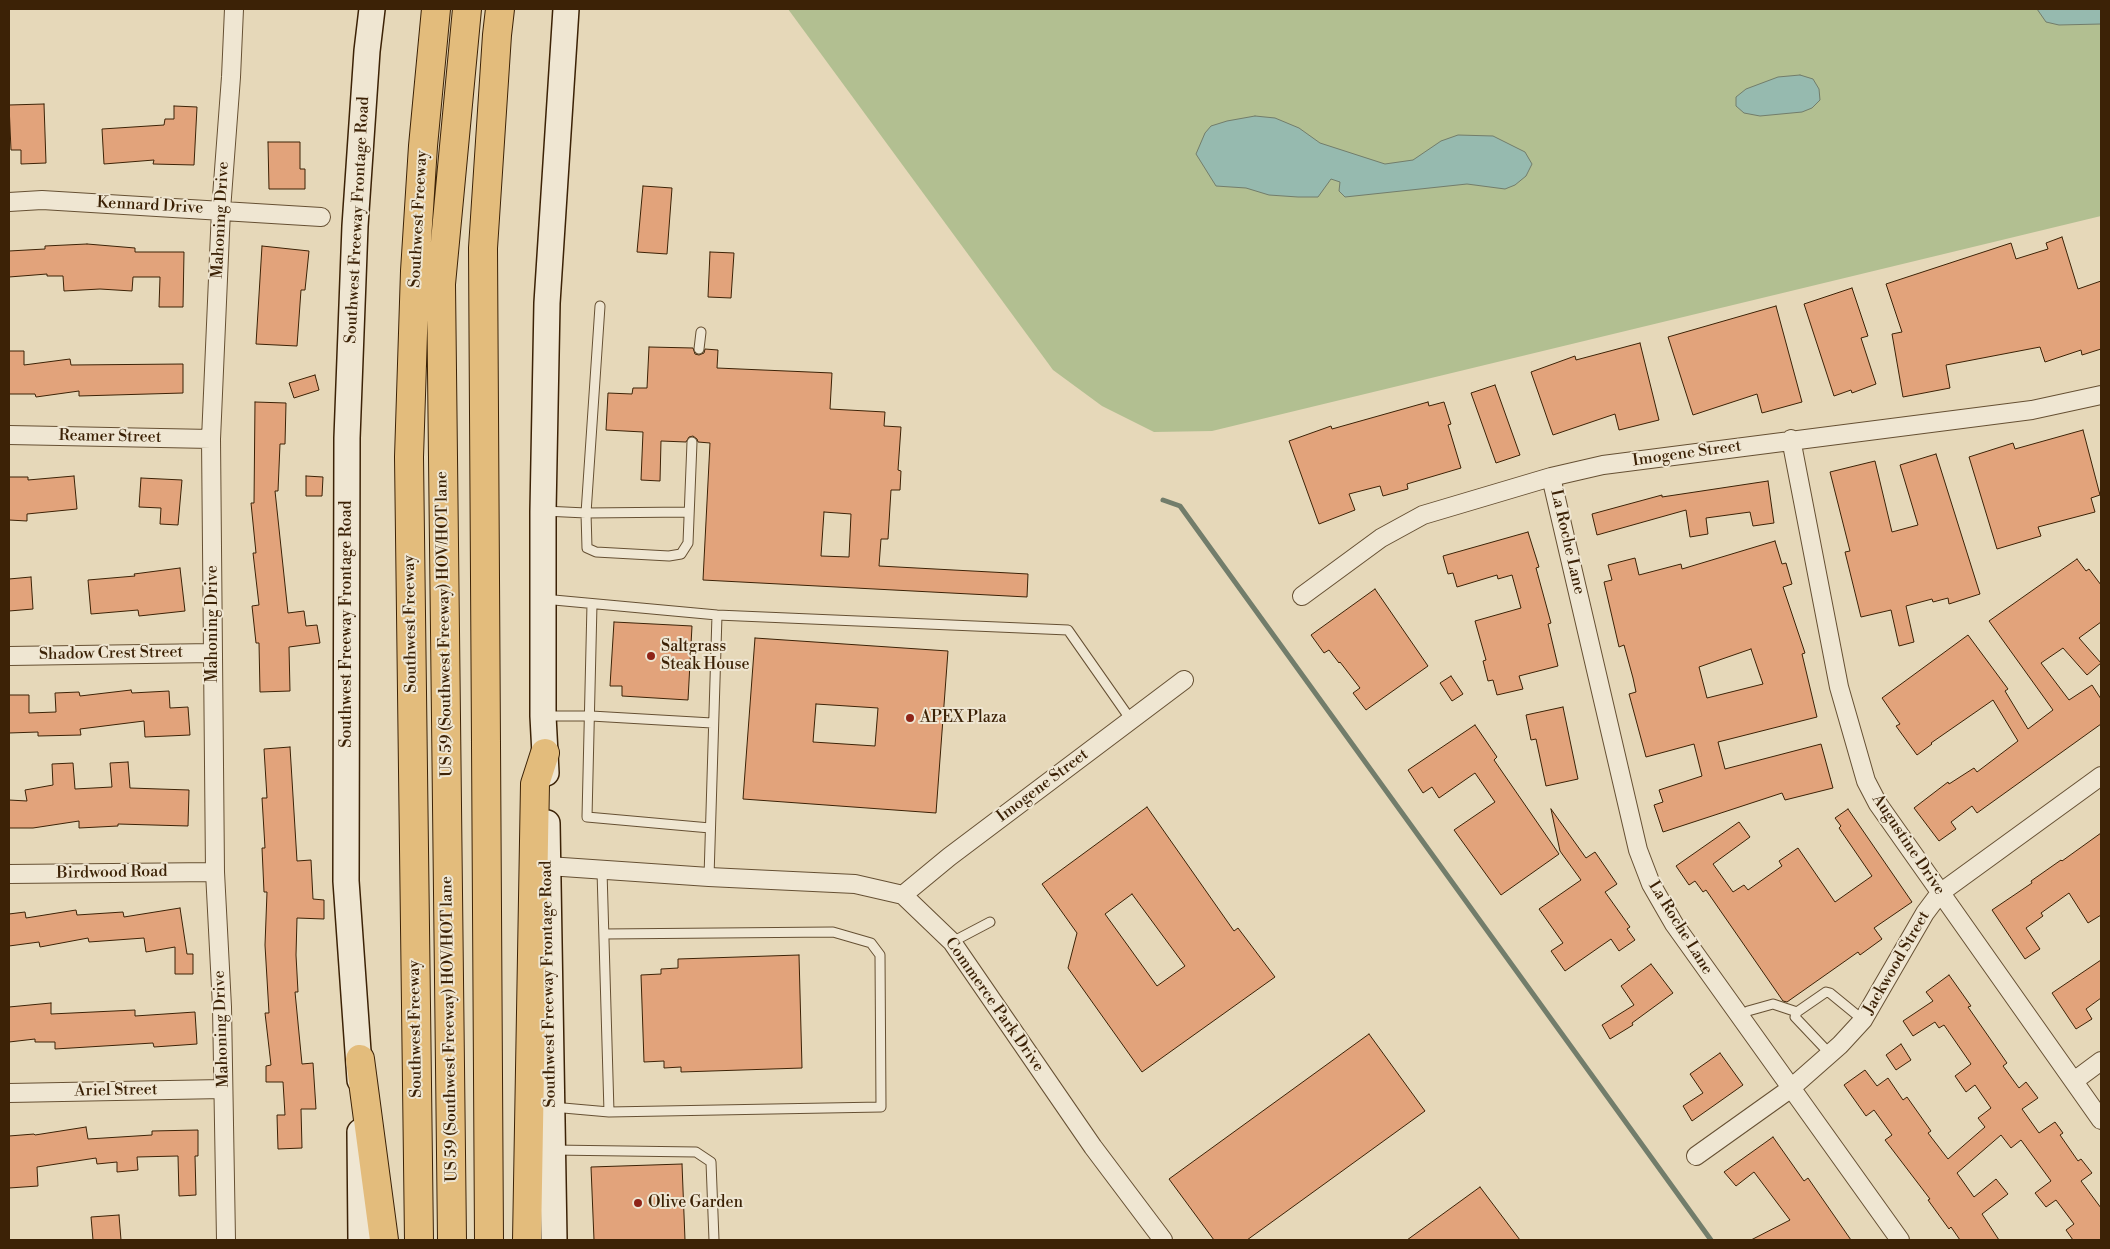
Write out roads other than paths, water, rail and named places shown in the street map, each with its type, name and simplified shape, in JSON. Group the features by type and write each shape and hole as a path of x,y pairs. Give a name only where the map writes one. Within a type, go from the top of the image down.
{"highway":[{"name":"Southwest Freeway","path":"419,1240 409,466 415,271 423,146 436,9"},
{"name":"US 59 (Southwest Freeway) HOV/HOT lane","path":"452,1240 441,284 467,9"},
{"path":"489,1240 483,248 500,9"},
{"path":"527,1240 535,784 545,752"},
{"path":"360,1060 384,1240"}],"main road":[{"name":"Southwest Freeway Frontage Road","path":"361,1240 360,1060 346,881 347,448 355,226 367,51 372,9"},
{"name":"Southwest Freeway Frontage Road","path":"554,1240 548,866 543,716 543,511 547,303 566,9"}],"street":[{"name":"Mahoning Drive","path":"226,1240 222,1007 215,872 211,439 221,210 234,9"},
{"name":"Kennard Drive","path":"9,202 42,200 321,217"},
{"name":"Imogene Street","path":"1302,596 1381,538 1423,515 1551,477 1603,465 2032,410 2101,395"},
{"name":"Reamer Street","path":"9,436 211,439"},
{"name":"Augustine Drive","path":"1790,440 1839,686 1866,781 1878,804 2101,1120"},
{"name":"La Roche Lane","path":"1551,477 1638,850 1651,884 1674,924 1790,1089 1900,1240"},
{"name":"Shadow Crest Street","path":"9,656 212,653"},
{"name":"Imogene Street","path":"904,895 949,857 1184,680"},
{"name":"Jackwood Street","path":"1696,1156 1790,1089 1830,1054 1864,1020 1925,913 1940,892 2101,776"},
{"path":"548,866 709,878 855,884 904,895"},
{"name":"Birdwood Road","path":"9,874 215,872"},
{"name":"Commerce Park Drive","path":"904,895 952,942 1093,1147 1163,1240"},
{"path":"2074,1081 2101,1061"},
{"name":"Ariel Street","path":"9,1093 223,1089"}],"lane":[{"path":"600,306 586,513 587,548 596,552 670,556 681,554 688,543 692,442"},
{"path":"699,348 701,332"},
{"path":"543,511 586,513 688,512"},
{"path":"543,599 717,615 1068,630 1131,720"},
{"path":"592,604 591,716 587,817 710,828"},
{"path":"709,878 712,723 717,615"},
{"path":"543,716 591,716 712,723"},
{"path":"602,871 609,1112"},
{"path":"952,942 990,922"},
{"path":"551,1107 609,1112 881,1107 880,955 871,942 833,932 604,934"},
{"path":"1830,1054 1795,1017 1797,1012 1826,992 1830,993 1864,1020"},
{"path":"1740,1018 1748,1011 1772,1004 1797,1012"},
{"path":"552,1150 696,1152 712,1162 714,1240"}],"water":[{"path":"2037,9 2101,9 2101,24 2059,25 2046,22"},
{"path":"1800,75 1813,79 1819,89 1820,100 1812,108 1802,112 1760,116 1744,113 1736,106 1736,97 1746,89 1778,77"},
{"path":"1255,116 1275,118 1299,128 1320,143 1385,164 1413,160 1441,141 1458,135 1493,136 1525,152 1532,164 1526,176 1515,185 1505,189 1467,184 1345,197 1339,191 1340,182 1331,179 1318,197 1298,197 1269,195 1246,188 1216,186 1196,154 1205,133 1211,126"}],"waterway":[{"path":"1163,500 1180,506 1711,1240"}],"place":[{"name":"Saltgrass Steak House","path":"651,656"},
{"name":"APEX Plaza","path":"910,718"},
{"name":"Olive Garden","path":"638,1203"}]}
